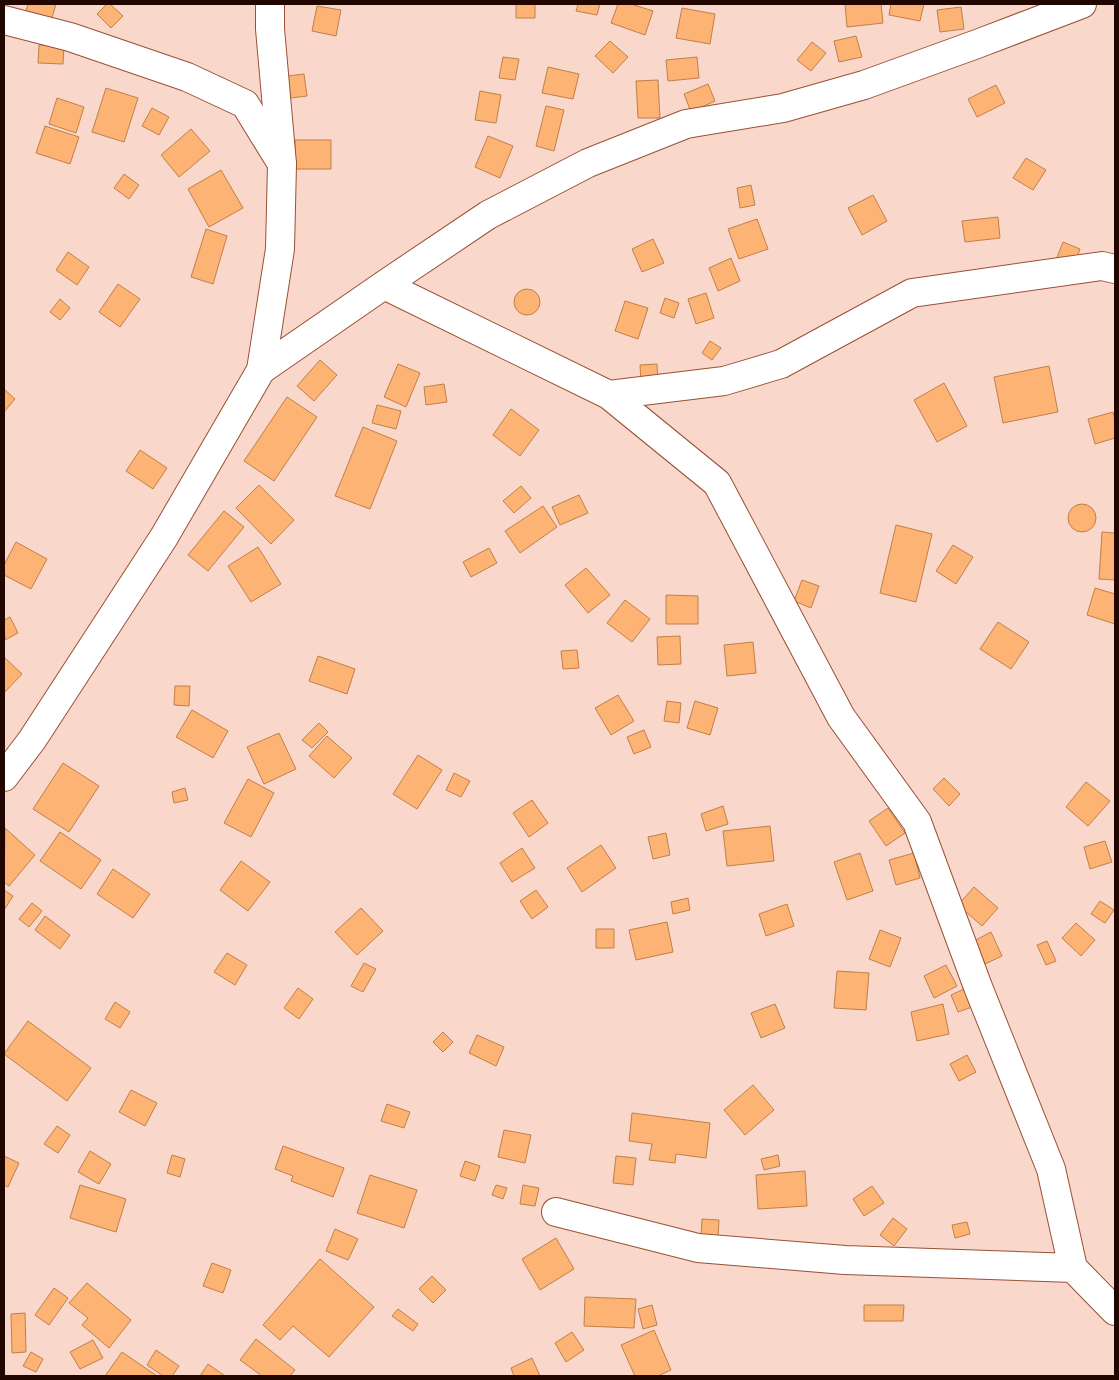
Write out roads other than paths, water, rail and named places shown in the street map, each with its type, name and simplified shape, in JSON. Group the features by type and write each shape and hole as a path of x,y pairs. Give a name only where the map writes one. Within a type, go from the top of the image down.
{"street":[{"path":"4,777 32,740 164,537 261,370 280,249 282,164 270,29 270,4"},
{"path":"261,370 488,215 588,163 686,124 783,108 864,85 1082,4"},
{"path":"4,20 70,37 187,77 244,104 282,164"},
{"path":"610,395 724,381 781,364 912,293 1102,266 1115,269"},
{"path":"384,285 610,395 718,483 841,717 916,822 978,987 1051,1169 1073,1268 1115,1311"},
{"path":"556,1212 698,1248 845,1260 1073,1268"}]}
